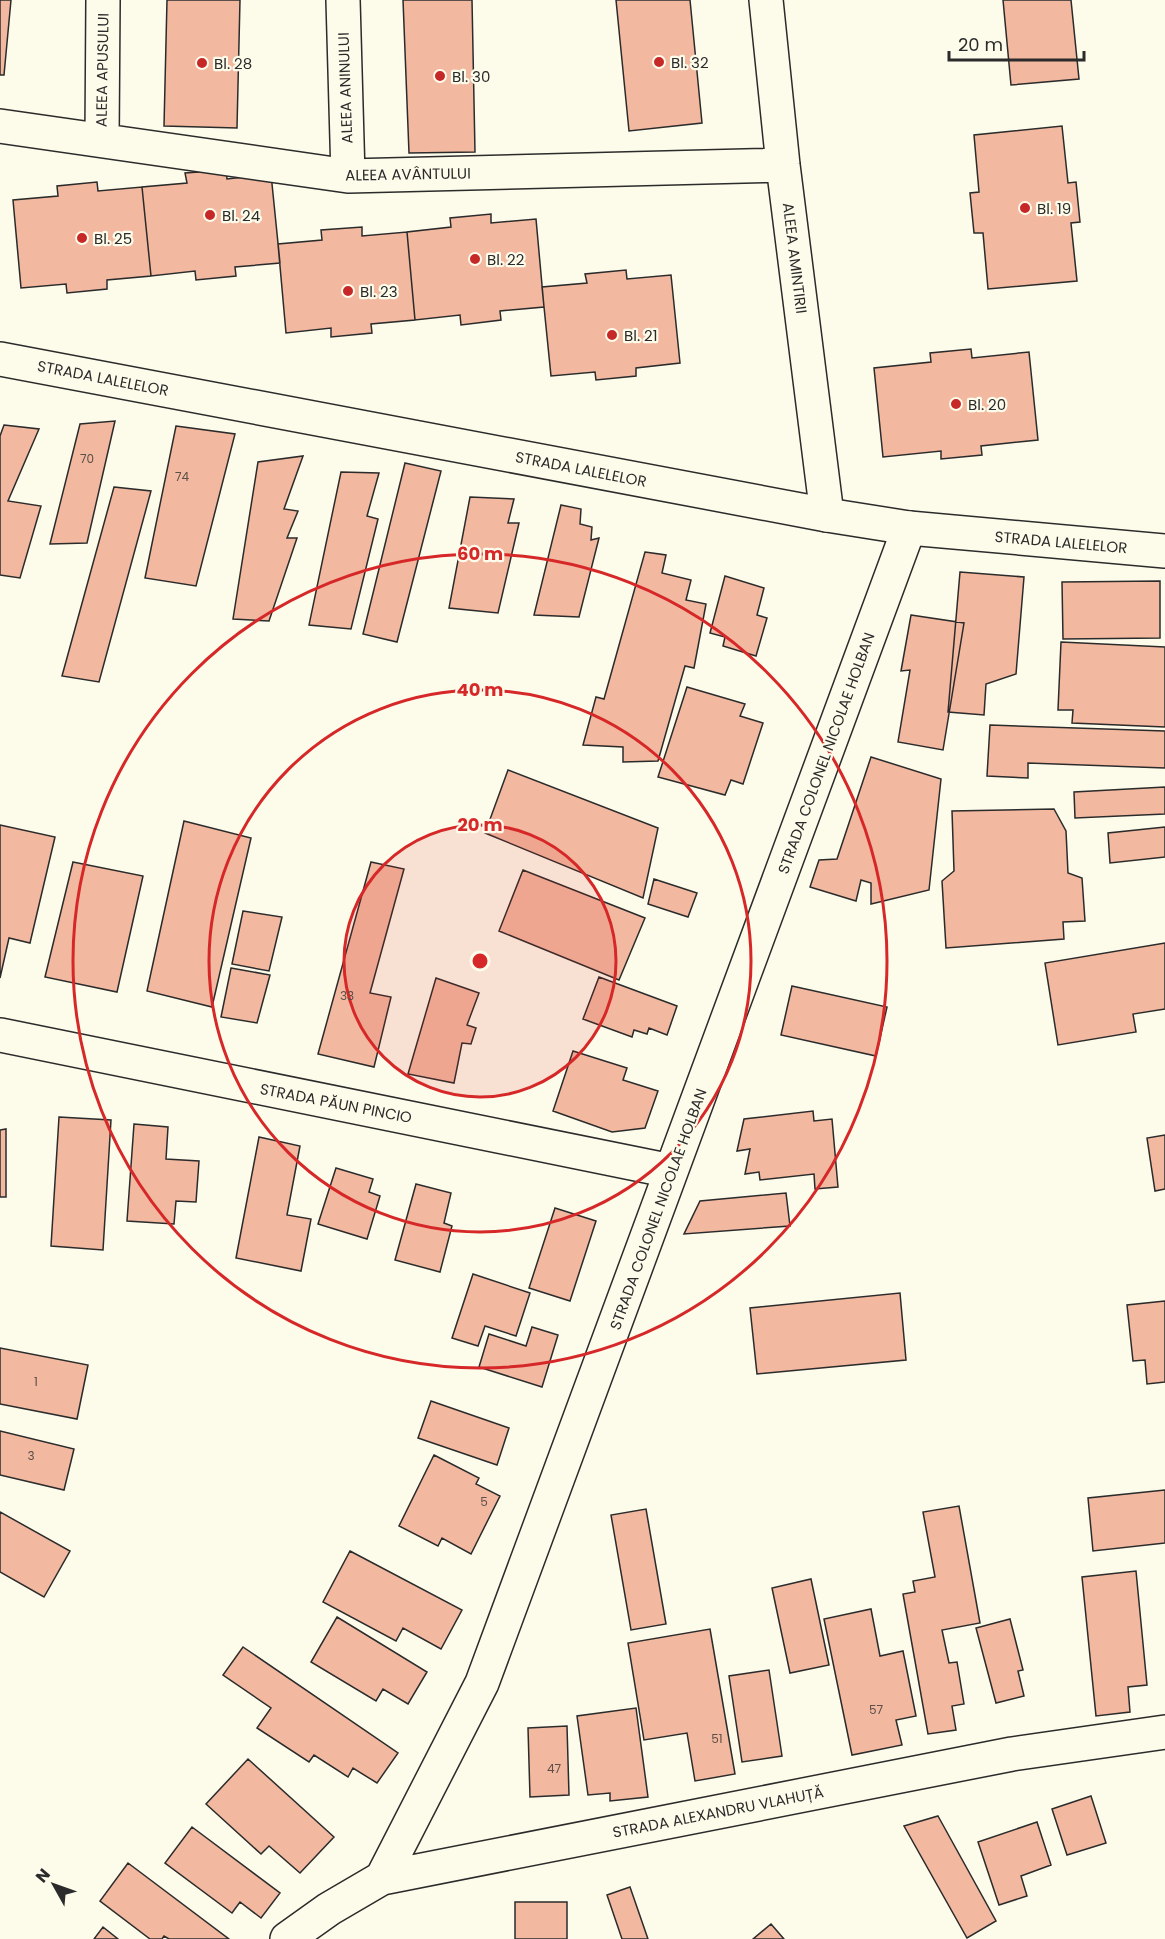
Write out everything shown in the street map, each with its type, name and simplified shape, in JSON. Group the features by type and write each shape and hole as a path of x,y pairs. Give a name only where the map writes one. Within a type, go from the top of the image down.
{"street":[{"name":"ALEEA APUSULUI","path":"102,140 103,0"},
{"name":"ALEEA ANINULUI","path":"343,0 348,176"},
{"name":"ALEEA AMINTIRII","path":"766,0 783,165 827,515"},
{"name":"ALEEA AVÂNTULUI","path":"0,126 348,176 783,165"},
{"name":"STRADA LALELELOR","path":"0,359 827,515 909,528 1165,551"},
{"name":"STRADA COLONEL NICOLAE HOLBAN","path":"382,1878 482,1683 909,528"},
{"name":"STRADA PĂUN PINCIO","path":"0,1035 671,1171"},
{"name":"STRADA ALEXANDRU VLAHUȚĂ","path":"287,1939 329,1909 382,1878 1012,1754 1165,1732"}],"building":[{"path":"0,0 11,0 4,75 0,75"},
{"name":"Bl. 28","path":"167,0 240,0 237,128 164,126"},
{"name":"Bl. 30","path":"403,0 472,0 475,152 409,153"},
{"name":"Bl. 32","path":"616,0 690,0 702,123 629,131"},
{"path":"1003,0 1071,0 1079,79 1011,85"},
{"name":"Bl. 19","path":"1062,126 1068,183 1076,182 1080,222 1071,223 1077,281 988,289 983,233 974,233 970,193 979,192 974,135"},
{"name":"Bl. 24","path":"226,170 227,179 271,174 280,263 235,267 236,276 196,280 195,271 151,276 142,187 187,183 185,173"},
{"name":"Bl. 25","path":"97,182 98,191 142,187 151,276 107,280 107,289 67,293 66,284 21,288 13,200 58,196 57,186"},
{"name":"Bl. 22","path":"491,214 491,223 536,219 544,307 500,311 501,320 461,325 460,315 415,320 407,232 451,227 450,218"},
{"name":"Bl. 23","path":"362,227 362,236 407,232 415,320 371,324 372,333 331,337 331,328 286,333 278,244 322,240 321,230"},
{"name":"Bl. 21","path":"626,270 627,279 671,275 680,363 636,368 636,376 596,380 595,372 551,376 542,287 587,283 585,274"},
{"name":"Bl. 20","path":"971,349 972,358 1029,352 1038,440 981,446 982,455 941,459 941,451 883,457 874,368 931,362 930,353"},
{"path":"115,421 87,543 50,544 80,424"},
{"path":"4,425 39,429 8,501 41,506 20,578 0,575 0,436"},
{"path":"176,426 235,434 196,586 145,578"},
{"path":"303,456 284,509 298,511 287,538 297,538 269,621 233,619 258,462"},
{"path":"405,463 441,471 397,642 363,634"},
{"path":"341,472 379,473 367,516 378,519 351,629 309,625"},
{"path":"114,487 151,491 99,682 62,676"},
{"path":"470,497 514,499 508,523 519,523 498,613 449,608"},
{"path":"561,505 581,509 580,524 592,527 591,540 599,538 579,617 534,615"},
{"path":"645,552 666,555 662,573 691,580 686,600 706,604 694,668 685,666 658,761 623,762 623,747 583,745 596,697 604,699"},
{"path":"960,572 1024,577 1016,674 986,684 984,715 948,712"},
{"path":"725,576 764,588 757,615 767,618 756,656 723,646 725,637 710,633"},
{"path":"1160,581 1160,638 1063,639 1062,582"},
{"path":"911,615 964,623 943,750 898,742 910,670 901,671"},
{"path":"1061,642 1165,647 1165,727 1072,723 1073,710 1058,710"},
{"path":"687,687 745,704 740,716 763,723 743,784 731,780 725,795 658,777"},
{"path":"990,725 1165,731 1165,768 1028,763 1028,778 987,776"},
{"path":"871,757 941,779 929,890 871,904 871,883 861,880 856,901 810,887 819,860 837,859"},
{"path":"508,770 658,828 643,898 485,833"},
{"path":"1165,787 1165,814 1075,818 1074,792"},
{"path":"1054,809 1066,831 1068,873 1082,878 1085,921 1063,922 1064,939 946,948 942,881 954,871 952,811"},
{"path":"184,821 251,838 212,1007 147,991"},
{"path":"0,825 55,837 30,943 9,938 0,978"},
{"path":"1165,827 1165,857 1110,863 1108,833"},
{"path":"73,862 143,876 117,992 45,977"},
{"path":"371,862 404,869 370,993 391,997 374,1067 318,1054"},
{"path":"523,870 645,918 619,980 499,931"},
{"path":"654,879 697,893 688,917 648,904"},
{"path":"243,911 282,917 269,971 232,964"},
{"path":"1165,943 1165,1009 1133,1014 1136,1032 1058,1045 1045,963"},
{"path":"231,968 270,975 257,1023 221,1017"},
{"path":"599,977 677,1006 667,1035 649,1028 647,1034 634,1030 632,1037 583,1019"},
{"path":"436,978 479,993 467,1025 476,1028 471,1044 462,1043 454,1083 408,1074"},
{"path":"792,986 887,1007 876,1056 781,1035"},
{"path":"573,1051 627,1068 623,1080 658,1091 645,1128 612,1132 553,1111"},
{"path":"813,1111 814,1121 832,1119 838,1187 815,1189 814,1174 760,1180 759,1172 745,1174 750,1149 737,1151 744,1119"},
{"path":"59,1117 111,1120 103,1250 51,1246"},
{"path":"134,1124 168,1127 166,1159 199,1161 196,1202 176,1201 174,1224 127,1221"},
{"path":"6,1129 6,1197 0,1197 0,1130"},
{"path":"1165,1135 1165,1189 1155,1191 1147,1138"},
{"path":"259,1137 300,1146 287,1215 311,1219 301,1271 236,1258"},
{"path":"336,1168 373,1179 369,1192 380,1196 367,1239 318,1224"},
{"path":"416,1184 451,1193 444,1223 452,1226 440,1272 395,1260"},
{"path":"786,1193 790,1226 684,1234 700,1201"},
{"path":"555,1208 596,1221 570,1301 529,1288"},
{"path":"473,1274 530,1293 516,1336 485,1326 478,1346 452,1338"},
{"path":"900,1293 906,1360 757,1374 750,1308"},
{"path":"1165,1301 1165,1382 1147,1384 1145,1360 1133,1361 1127,1305"},
{"path":"532,1327 558,1335 542,1387 479,1367 489,1334 526,1346"},
{"path":"0,1348 88,1365 77,1419 0,1404"},
{"path":"431,1401 509,1428 497,1465 418,1438"},
{"path":"0,1431 74,1449 64,1490 0,1475"},
{"path":"434,1455 479,1478 476,1484 500,1496 471,1554 442,1538 438,1546 399,1526"},
{"path":"1165,1490 1165,1543 1093,1551 1088,1498"},
{"path":"959,1506 980,1623 942,1630 949,1663 957,1662 964,1704 952,1706 956,1730 928,1734 903,1594 915,1592 913,1581 935,1577 923,1512"},
{"path":"646,1509 666,1624 631,1630 611,1515"},
{"path":"0,1512 70,1551 44,1597 0,1572"},
{"path":"350,1551 462,1610 441,1649 403,1628 396,1641 323,1602"},
{"path":"1136,1571 1147,1685 1128,1687 1130,1712 1096,1716 1082,1577"},
{"path":"811,1579 829,1665 790,1673 772,1588"},
{"path":"871,1609 880,1656 903,1651 916,1716 896,1720 902,1745 852,1755 824,1619"},
{"path":"337,1617 427,1672 408,1704 383,1689 376,1701 311,1662"},
{"path":"1010,1619 1023,1670 1018,1671 1024,1696 996,1703 976,1628"},
{"path":"710,1629 735,1774 695,1781 687,1733 644,1740 628,1643"},
{"path":"243,1647 398,1753 377,1783 353,1768 348,1777 314,1755 309,1762 257,1728 271,1708 223,1675"},
{"path":"769,1670 782,1756 742,1762 729,1676"},
{"path":"636,1708 648,1797 610,1801 610,1793 588,1795 577,1716"},
{"path":"567,1726 569,1795 530,1797 528,1728"},
{"path":"248,1759 334,1837 300,1873 269,1846 261,1854 206,1804"},
{"path":"1091,1796 1106,1843 1067,1855 1052,1809"},
{"path":"938,1816 996,1921 967,1938 904,1826"},
{"path":"1037,1822 1051,1865 1021,1876 1027,1896 999,1905 978,1842"},
{"path":"192,1827 280,1893 261,1918 240,1902 232,1913 165,1863"},
{"path":"128,1863 229,1939 169,1939 164,1936 162,1939 150,1939 100,1901"},
{"path":"630,1887 648,1939 622,1939 607,1895"},
{"path":"515,1902 567,1902 567,1939 515,1939"},
{"path":"771,1924 784,1939 753,1939"},
{"path":"103,1927 118,1939 94,1939"}],"place":[{"name":"Bl. 32","path":"659,62"},
{"name":"Bl. 28","path":"202,63"},
{"name":"Bl. 30","path":"440,76"},
{"name":"Bl. 19","path":"1025,208"},
{"name":"Bl. 24","path":"210,215"},
{"name":"Bl. 25","path":"82,238"},
{"name":"Bl. 22","path":"475,259"},
{"name":"Bl. 23","path":"348,291"},
{"name":"Bl. 21","path":"612,335"},
{"name":"Bl. 20","path":"956,404"}]}
